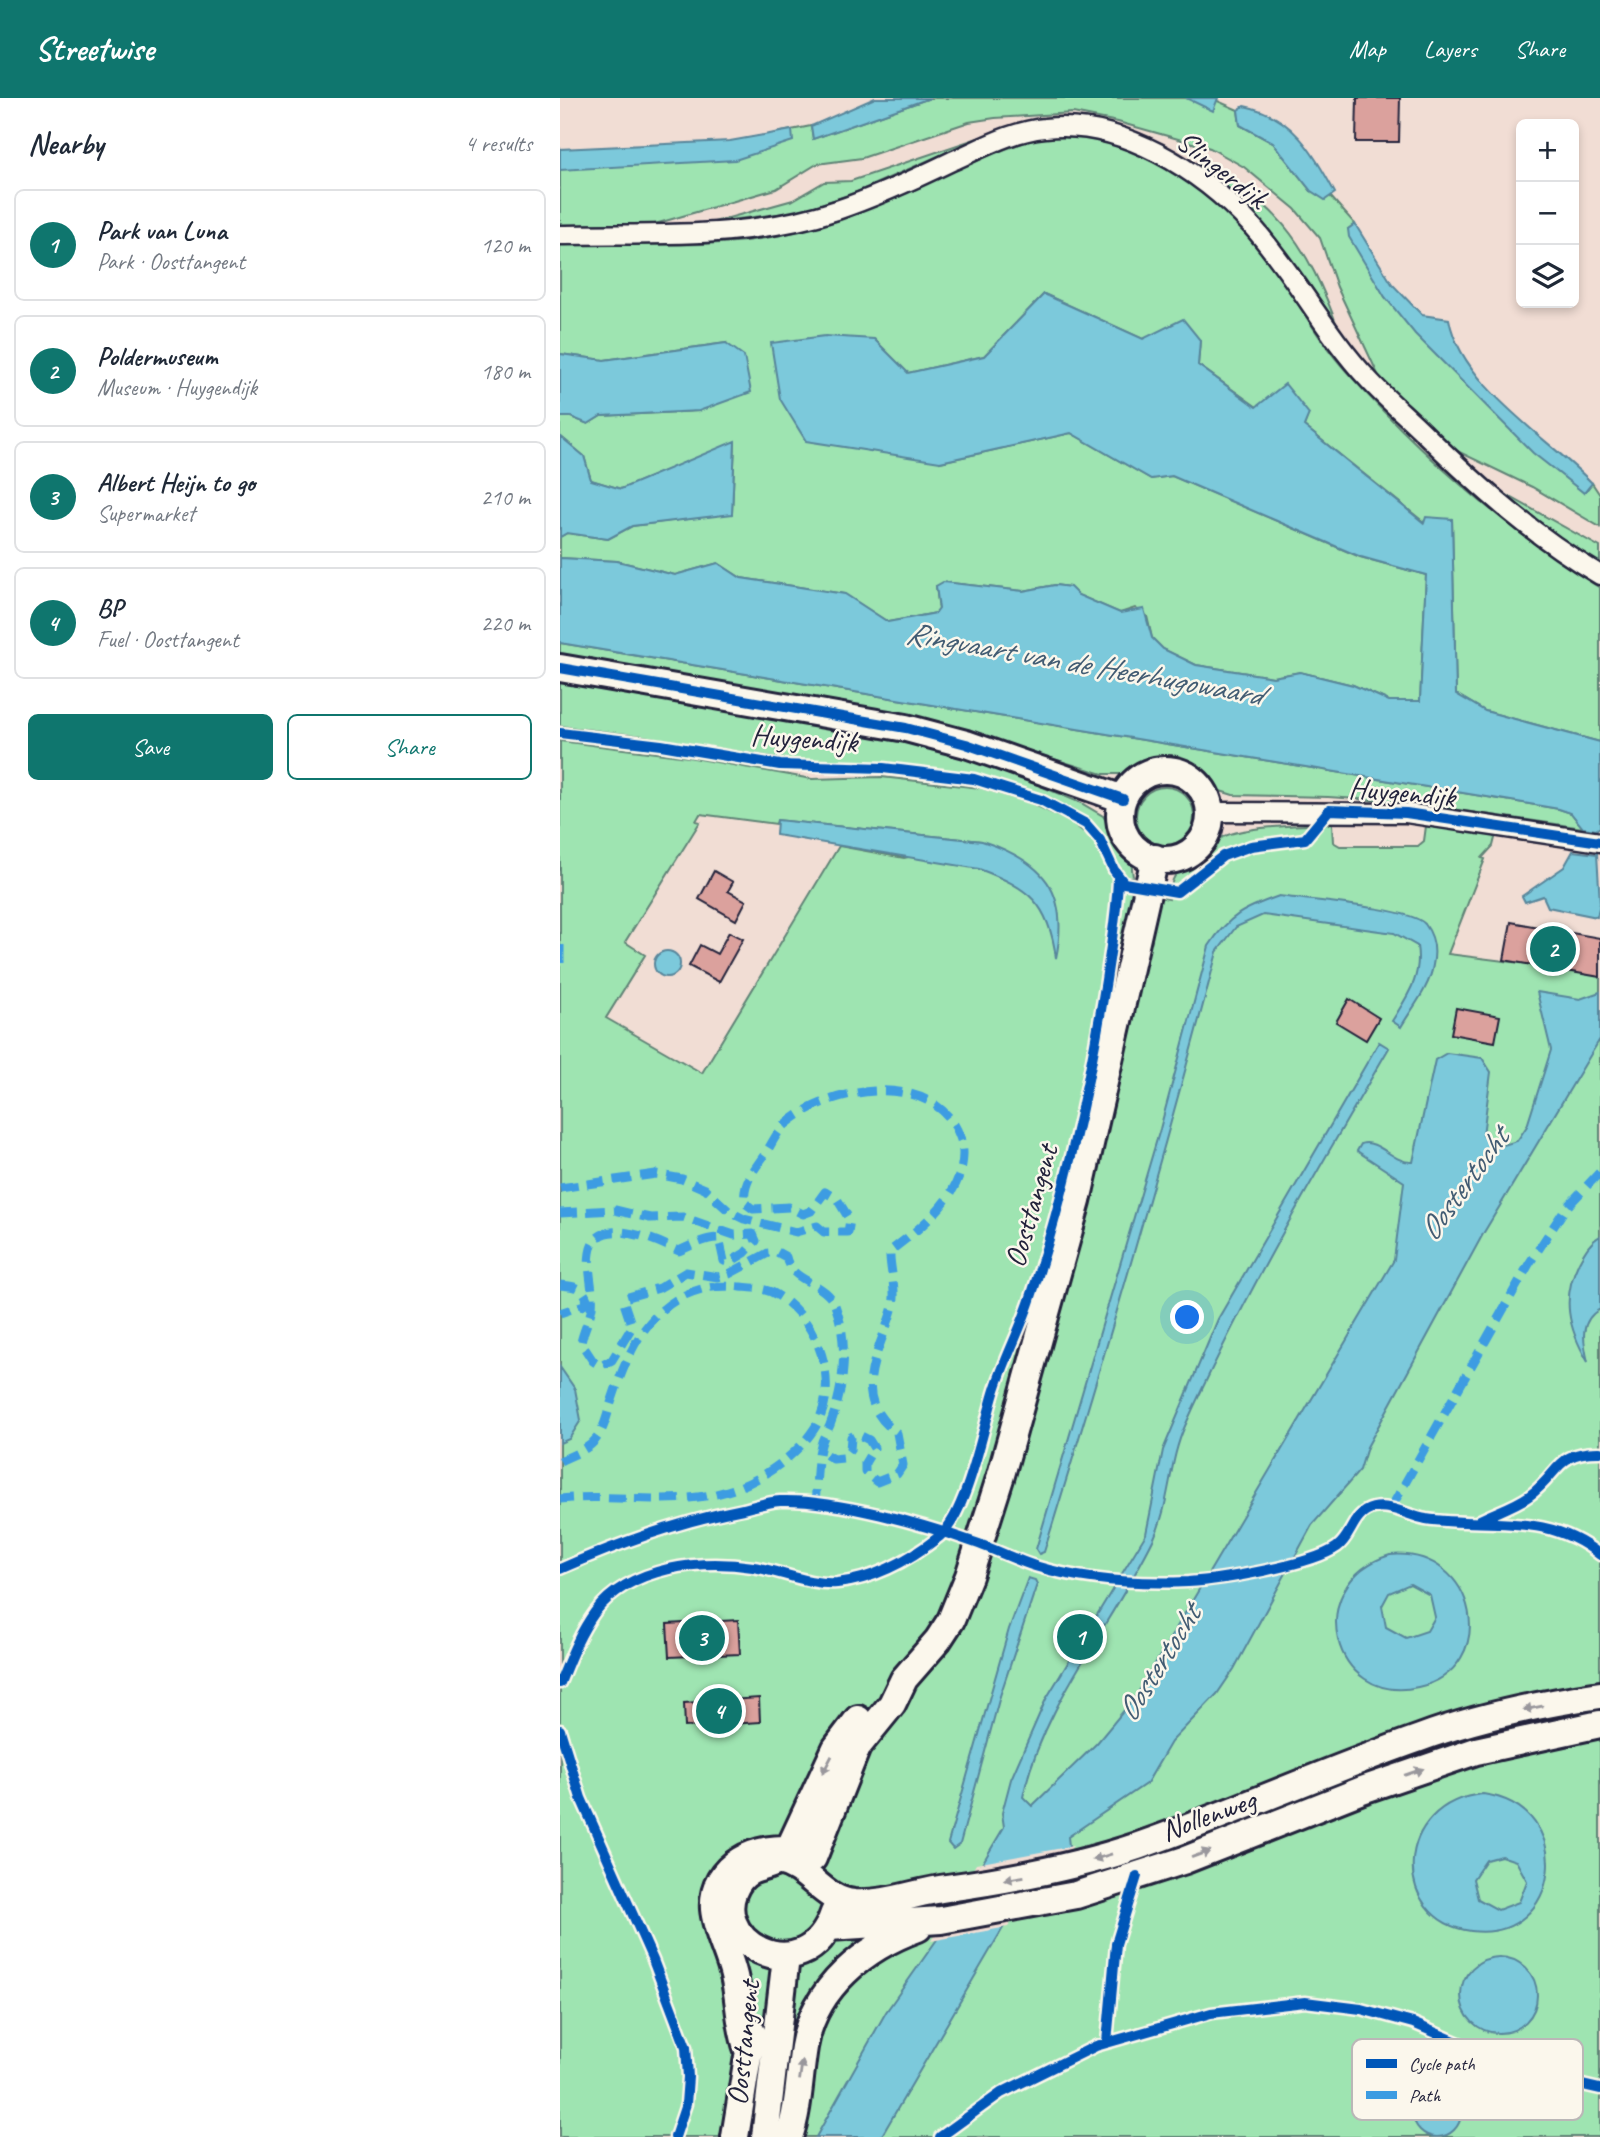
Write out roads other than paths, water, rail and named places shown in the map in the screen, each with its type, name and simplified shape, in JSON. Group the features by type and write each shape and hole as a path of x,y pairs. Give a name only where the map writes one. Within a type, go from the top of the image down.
{"main road":[{"name":"Huygendijk","path":"560,668 906,728 966,744 1123,799"},
{"path":"1165,770 1178,772 1200,787 1209,812 1209,824 1198,845 1178,857 1154,858 1143,854 1125,836 1121,824 1123,799 1139,778 1165,770"},
{"name":"Oosttangent","path":"793,1856 864,1736 892,1704 904,1679 951,1620 969,1576 1001,1475 1077,1201 1154,858"},
{"name":"Nollenweg","path":"835,1893 891,1889 914,1893 1065,1868 1148,1842 1422,1737 1518,1711 1600,1695"},
{"name":"Nollenweg","path":"829,1927 941,1920 1044,1903 1110,1886 1185,1860 1362,1790 1476,1751 1600,1724"},
{"path":"757,1851 793,1856 835,1893 829,1927 812,1946 786,1956 757,1951 734,1941 714,1909 715,1895 726,1872 744,1857 757,1851"},
{"path":"793,1856 804,1872 835,1893"},
{"name":"Oosttangent","path":"789,2137 805,2043 825,1998 847,1970 871,1949 890,1938 941,1920"},
{"name":"Oosttangent","path":"734,1941 751,2008 753,2029 735,2137"},
{"name":"Oosttangent","path":"765,2137 786,1956"}],"street":[{"name":"Slingerdijk","path":"560,235 745,232 779,226 868,199 1004,138 1043,128 1077,126 1111,133 1153,151 1212,189 1233,207 1271,250 1337,344 1372,383 1502,508 1554,548 1600,575"},
{"name":"Huygendijk","path":"1209,812 1406,813 1600,842"}],"water":[{"path":"875,98 930,98 813,139 811,126"},
{"path":"1186,98 1218,98 1213,111"},
{"path":"1244,106 1276,118 1300,138 1335,193 1325,200 1311,191 1273,143 1240,125 1238,110"},
{"path":"792,130 793,141 735,160 560,170 560,149 730,141"},
{"path":"1355,224 1392,284 1422,315 1449,319 1457,343 1470,366 1488,388 1592,483 1584,493 1533,453 1415,334 1385,297 1349,237 1348,229"},
{"name":"Ringvaart van de Heerhugowaard","path":"1044,294 1143,339 1183,319 1200,340 1198,365 1256,407 1285,384 1309,414 1304,426 1424,523 1426,517 1452,519 1456,694 1485,711 1600,742 1600,827 1596,830 1583,828 1571,813 1559,809 560,643 560,558 617,561 675,575 718,563 741,578 845,594 888,622 936,613 939,609 936,586 943,582 1023,591 1055,585 1070,587 1078,595 1120,613 1144,609 1152,638 1163,649 1196,665 1273,677 1300,672 1353,685 1389,701 1420,701 1426,575 1361,557 1172,476 1151,479 1071,433 940,462 806,441 780,399 771,343 825,336 874,339 908,373 984,356"},
{"path":"726,343 744,356 751,392 699,411 601,416 588,424 571,417 560,417 560,354 604,360"},
{"path":"560,436 584,456 591,480 621,489 735,441 732,514 632,526 608,539 567,533 560,537"},
{"path":"777,820 982,841 1003,849 1036,869 1055,897 1059,914 1056,958 1053,939 1042,911 1034,900 1011,883 979,869 776,835"},
{"path":"1573,851 1597,854 1600,903 1597,917 1548,907 1543,896 1525,902 1522,896 1564,867"},
{"path":"1279,896 1380,909 1416,918 1425,924 1434,944 1431,973 1401,1027 1392,1021 1416,976 1418,957 1417,946 1394,933 1263,915 1236,927 1217,952 1112,1328 1044,1552 1039,1554 1036,1549 1160,1129 1209,946 1216,935 1239,914"},
{"path":"667,951 676,955 680,964 676,973 667,977 658,973 654,964 658,955"},
{"name":"Oostertocht","path":"1537,992 1580,999 1600,992 1600,1039 1483,1234 1367,1447 1360,1470 1312,1525 1234,1669 1217,1694 1171,1742 1147,1783 1068,1837 1069,1846 1003,1928 881,2137 816,2137 886,2012 938,1938 1004,1827 1002,1813 1011,1779 1046,1699 1146,1534 1163,1450 1218,1319 1379,1042 1389,1048 1256,1281 1185,1426 1154,1538 1062,1697 1046,1730 1032,1763 1023,1797 1032,1806 1097,1743 1136,1696 1394,1260 1404,1182 1357,1151 1361,1144 1374,1145 1399,1159 1413,1162 1435,1060 1447,1053 1482,1058 1491,1072 1483,1135 1497,1147 1517,1141 1527,1126 1551,1050"},
{"path":"1600,1236 1600,1309 1589,1319 1584,1332 1588,1362 1576,1337 1569,1313 1570,1288 1579,1262"},
{"path":"560,1367 575,1389 581,1420 569,1439 560,1443"},
{"path":"1390,1555 1420,1558 1444,1570 1460,1589 1468,1611 1469,1635 1461,1658 1444,1676 1418,1687 1388,1688 1365,1679 1348,1661 1338,1639 1337,1614 1344,1590 1362,1570","holes":["1410,1584 1430,1595 1435,1617 1427,1631 1406,1638 1386,1627 1382,1606 1389,1593"]},
{"path":"1028,1578 1035,1580 1037,1584 1000,1696 960,1844 953,1849 948,1843 1009,1629"},
{"path":"1483,1794 1514,1804 1535,1823 1546,1846 1548,1872 1540,1896 1525,1916 1502,1929 1471,1931 1445,1922 1426,1906 1415,1885 1413,1861 1418,1838 1432,1817 1453,1802","holes":["1501,1856 1516,1861 1527,1881 1519,1902 1498,1910 1478,1899 1473,1879 1486,1860"]},
{"path":"1492,1957 1506,1957 1520,1963 1531,1974 1537,1995 1534,2010 1526,2022 1506,2033 1492,2033 1478,2027 1467,2016 1461,2002 1461,1988 1467,1974 1478,1963"},
{"path":"1459,2120 1454,2130 1437,2137 1420,2130 1415,2122"}],"place":[{"name":"Poldermuseum","path":"1553,949"},
{"name":"Park van Luna","path":"1080,1637"},
{"name":"Albert Heijn to go","path":"702,1638"},
{"name":"BP","path":"719,1711"}]}
